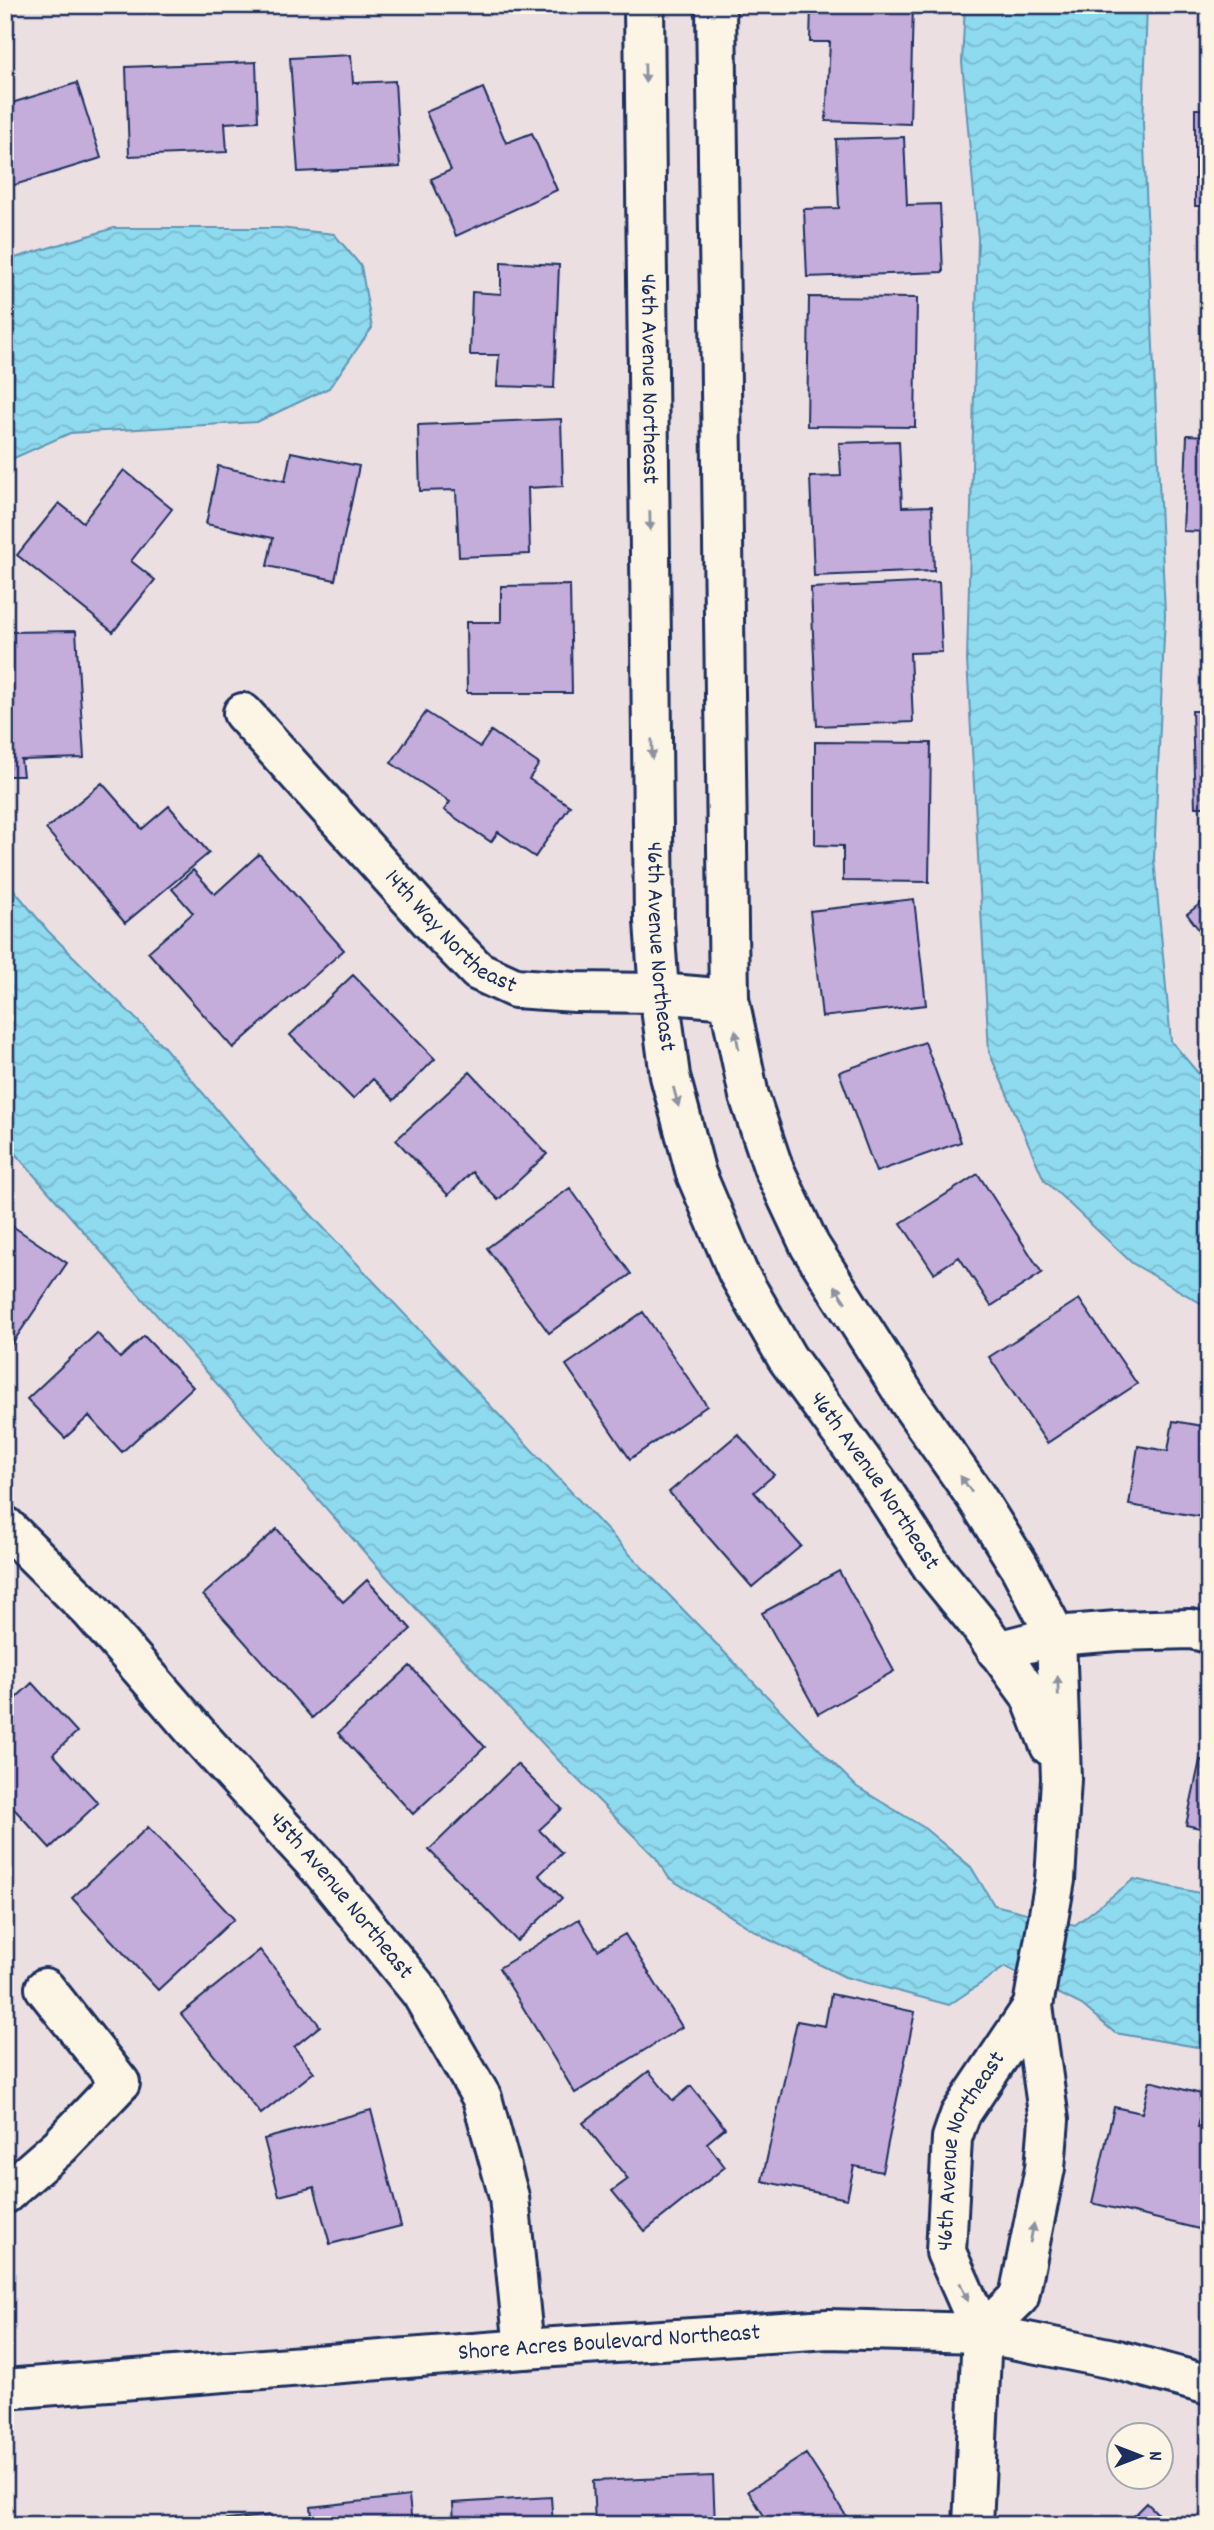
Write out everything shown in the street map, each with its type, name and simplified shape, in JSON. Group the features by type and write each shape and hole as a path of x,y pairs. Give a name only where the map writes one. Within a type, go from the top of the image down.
{"street":[{"name":"46th Avenue Northeast","path":"644,5 654,922 659,993 670,1076 696,1174 738,1273 787,1358 878,1483 933,1568 977,1622 1030,1695 1061,1779"},
{"name":"46th Avenue Northeast","path":"716,5 729,999 749,1096 773,1167 810,1246 908,1400 976,1497 1018,1564 1056,1636 1061,1779 1055,1880 1033,2007 1049,2120 1045,2168 1019,2297 982,2333 946,2252 952,2138 960,2115 1033,2007"},
{"name":"14th Way Northeast","path":"243,713 478,971 515,988 659,993 729,999"},
{"name":"45th Avenue Northeast","path":"5,1525 91,1611 201,1738 322,1871 421,1993 482,2098 509,2197 524,2349"},
{"path":"997,1651 1056,1636 1191,1629 1209,1633"},
{"path":"5,2194 60,2146 120,2083 45,1988"},
{"name":"Shore Acres Boulevard Northeast","path":"5,2389 524,2349 828,2329 982,2333 1118,2360 1209,2385"},
{"path":"973,2525 982,2333"}],"water":[{"path":"965,5 1147,5 1143,123 1165,615 1154,859 1171,1041 1209,1086 1209,1308 1132,1263 1044,1180 989,1052 967,660 978,239 962,62"},
{"path":"114,228 279,228 334,234 361,266 372,328 329,388 257,422 70,433 5,462 5,261"},
{"path":"5,879 48,931 164,1047 257,1157 637,1562 857,1787 923,1827 971,1867 994,1905 1075,1925 1134,1879 1209,1895 1209,2049 1115,2033 1082,2005 1005,1967 949,2005 845,1977 768,1939 669,1878 656,1858 562,1764 381,1571 5,1142"}],"building":[{"path":"811,5 913,5 910,124 826,121 830,42 810,42"},
{"path":"351,55 353,83 395,81 400,167 298,172 290,58"},
{"path":"256,62 258,121 225,123 227,152 129,156 126,67"},
{"path":"77,83 101,158 5,188 5,105"},
{"path":"483,88 506,143 532,133 557,190 456,236 431,179 451,170 426,112"},
{"path":"1195,109 1209,109 1209,206 1195,206"},
{"path":"904,137 907,205 940,204 943,272 807,277 804,209 839,208 836,139"},
{"path":"501,262 559,265 554,388 497,386 499,355 470,355 472,292 501,294"},
{"path":"809,297 917,298 915,427 807,426"},
{"path":"561,419 563,486 528,488 530,554 459,557 456,490 420,491 418,425"},
{"path":"1187,435 1209,436 1209,532 1183,531"},
{"path":"899,441 902,507 932,506 934,571 814,576 810,477 841,476 839,443"},
{"path":"291,452 359,466 335,580 267,566 273,538 206,524 218,466 285,481"},
{"path":"124,470 172,509 131,561 155,580 113,632 17,555 59,503 83,522"},
{"path":"1207,555 1209,688 1205,688"},
{"path":"939,582 942,652 910,653 913,722 817,726 811,588"},
{"path":"570,585 572,693 467,693 466,622 501,622 501,586"},
{"path":"76,631 84,758 21,760 23,776 5,776 5,632"},
{"path":"1192,711 1209,711 1209,807 1195,807"},
{"path":"426,712 480,747 491,731 539,764 529,779 570,806 535,857 498,832 491,842 444,810 450,802 391,763"},
{"path":"815,742 931,743 929,882 843,881 843,846 815,845"},
{"path":"102,783 142,829 169,806 209,853 125,923 46,829"},
{"path":"259,854 344,950 233,1048 148,952 193,913 172,889 193,870 215,894"},
{"path":"1209,897 1209,943 1187,914"},
{"path":"914,899 926,1005 822,1017 810,911"},
{"path":"353,975 435,1059 394,1100 373,1079 353,1099 290,1035"},
{"path":"925,1042 961,1142 876,1172 839,1072"},
{"path":"470,1072 547,1154 498,1200 472,1172 448,1195 396,1140"},
{"path":"978,1174 1042,1273 991,1306 959,1257 934,1273 901,1223"},
{"path":"570,1188 631,1274 549,1333 487,1248"},
{"path":"5,1221 67,1263 11,1345 5,1341"},
{"path":"1079,1299 1137,1384 1047,1443 989,1357"},
{"path":"643,1312 707,1406 630,1459 566,1365"},
{"path":"97,1333 120,1358 144,1336 193,1387 122,1452 89,1416 65,1438 27,1399"},
{"path":"1173,1421 1209,1427 1209,1518 1129,1505 1138,1446 1168,1451"},
{"path":"738,1434 774,1475 754,1492 801,1546 752,1587 669,1492"},
{"path":"277,1529 343,1602 367,1580 411,1629 312,1718 203,1595"},
{"path":"839,1571 894,1671 818,1714 762,1613"},
{"path":"410,1666 485,1747 413,1814 338,1733"},
{"path":"32,1683 77,1732 53,1754 98,1803 50,1848 5,1799 5,1708"},
{"path":"1200,1760 1209,1762 1209,1830 1186,1825"},
{"path":"517,1764 562,1809 539,1830 562,1853 539,1875 562,1898 517,1941 429,1850"},
{"path":"148,1827 234,1919 158,1990 72,1898"},
{"path":"579,1919 598,1950 625,1934 682,2027 575,2093 499,1968"},
{"path":"260,1950 320,2026 294,2047 314,2072 261,2114 181,2014"},
{"path":"831,1994 915,2012 882,2172 854,2166 847,2199 762,2181 797,2021 825,2026"},
{"path":"649,2071 673,2101 691,2086 725,2128 707,2143 725,2167 645,2231 612,2191 628,2179 583,2123"},
{"path":"1150,2081 1205,2095 1198,2127 1209,2129 1209,2206 1203,2230 1092,2203 1114,2107 1142,2113"},
{"path":"371,2110 401,2226 330,2244 314,2187 279,2196 264,2139"},
{"path":"806,2454 852,2525 770,2525 748,2491"},
{"path":"713,2476 715,2525 595,2525 593,2481"},
{"path":"409,2496 412,2525 313,2525 311,2507"},
{"path":"551,2497 553,2525 454,2525 453,2503"},
{"path":"1147,2503 1169,2525 1125,2525"},
{"path":"271,2515 272,2525 185,2525"},
{"path":"133,2518 134,2525 70,2525"}]}
